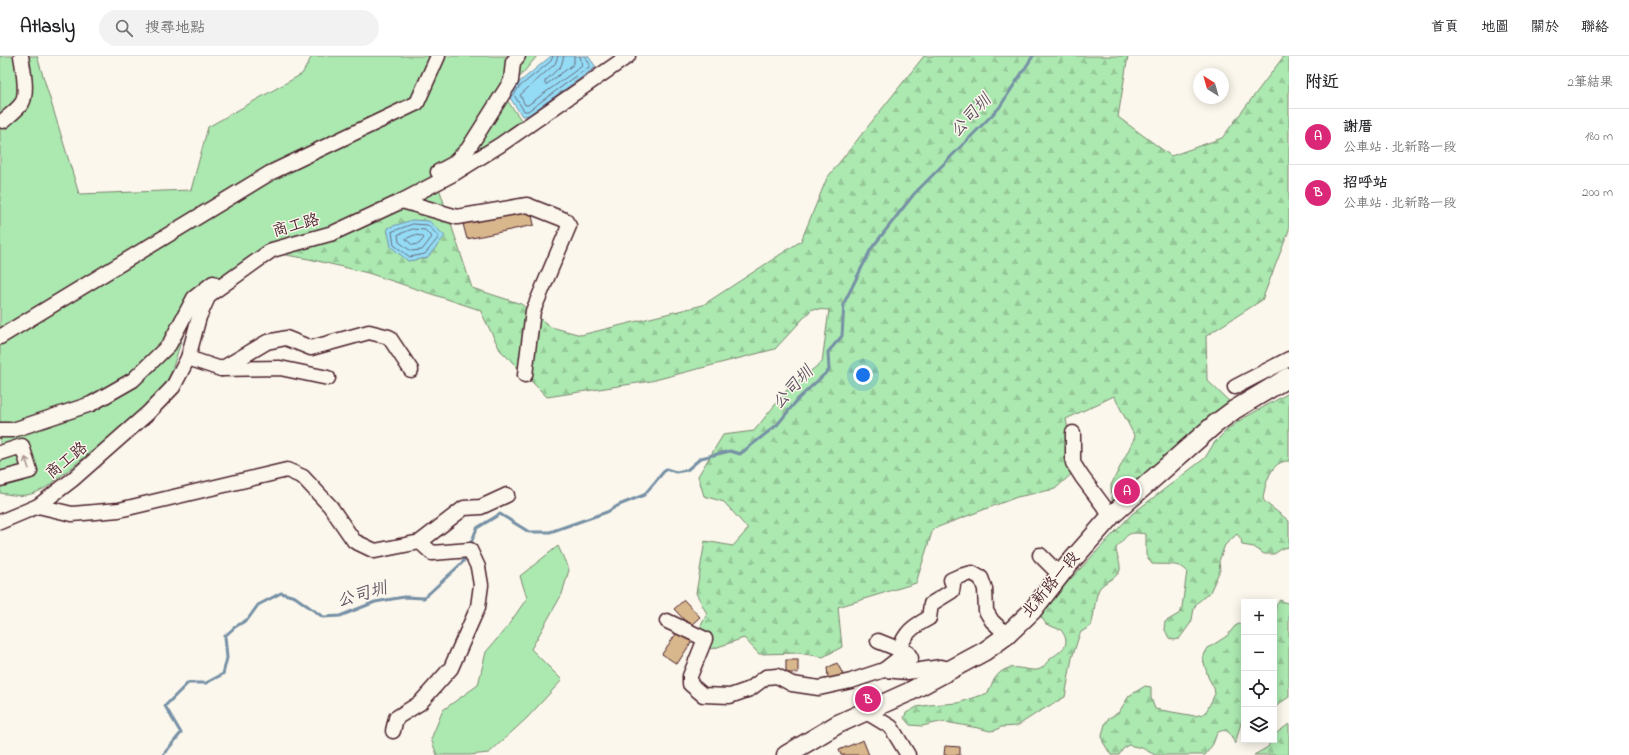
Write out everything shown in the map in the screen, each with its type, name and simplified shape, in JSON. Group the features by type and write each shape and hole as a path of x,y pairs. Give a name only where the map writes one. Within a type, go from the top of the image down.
{"main road":[{"name":"北新路一段","path":"786,755 838,724 910,692 953,670 985,651 1007,635 1032,611 1060,575 1111,516 1214,425 1234,410 1289,377"}],"street":[{"path":"3,121 15,112 22,102 25,92 21,56"},
{"path":"0,337 270,173 417,103 438,56"},
{"path":"0,430 13,430 91,404 133,380 169,345 194,298 262,248 330,226 416,186 453,164 468,149 511,81 513,62 518,56"},
{"name":"商工路","path":"0,522 38,506 72,480 148,413 174,387 188,358 200,317 209,295 215,290 272,250 333,233 402,201 455,174 500,145 628,56"},
{"path":"402,201 457,217 527,205 566,220 569,226 533,311 525,375"},
{"path":"221,370 267,342 286,338 311,348 369,332 390,337 411,370"},
{"path":"188,358 221,370 280,368 328,378"},
{"path":"1235,387 1289,359"},
{"path":"1074,433 1073,463 1111,516"},
{"path":"0,452 22,446 30,471 0,479"},
{"path":"38,506 72,514 119,510 288,470 303,477 325,500 354,541 375,551 420,542 464,508 481,507 507,495"},
{"path":"393,731 396,718 420,703 451,668 478,607 481,585 478,567 470,550 432,553 420,542"},
{"path":"1040,555 1060,575"},
{"path":"898,649 905,635 916,625 929,618 931,604 952,591 952,580 972,573 981,578 985,590 986,611 992,621 1007,635"},
{"path":"667,621 705,639 690,676 690,684 703,695 730,696 750,689 766,677 777,676 792,684 819,688 851,681 884,670 898,659 911,658 908,653 878,641"},
{"path":"884,670 908,672 941,667 953,670"},
{"path":"866,712 891,727 908,755"}],"green space":[{"path":"0,56 37,56 79,194 191,190 208,127 302,74 312,56 537,56 504,96 524,124 435,177 331,228 262,249 194,301 171,373 157,399 50,485 32,494 14,495 0,493"},
{"path":"924,56 1128,56 1118,117 1171,156 1222,138 1284,56 1289,56 1289,230 1262,300 1206,336 1207,380 1235,407 1113,510 1111,485 1135,437 1114,396 1066,419 1076,470 1055,489 1017,497 933,529 916,583 838,607 842,647 823,657 798,653 759,654 744,638 712,649 694,639 707,614 696,593 705,541 733,546 748,529 724,502 704,496 698,476 723,435 754,431 787,390 822,362 829,310 812,309 775,349 651,381 547,397 500,350 480,310 368,273 309,259 263,251 332,231 436,179 472,288 521,304 551,327 581,335 703,305 801,241 827,178"},
{"path":"1289,393 1289,461 1278,464 1273,469 1267,480 1263,499 1289,521 1289,547 1283,548 1274,554 1264,554 1254,547 1242,545 1241,539 1237,534 1225,545 1219,561 1220,570 1210,592 1197,603 1194,608 1190,624 1179,639 1174,640 1169,638 1164,628 1165,622 1180,613 1187,571 1180,566 1171,564 1152,564 1146,555 1146,534 1134,533 1128,535 1116,548 1120,567 1119,573 1099,589 1091,626 1081,632 1079,636 1072,658 1065,697 1017,726 1001,727 996,730 990,731 940,722 922,726 910,725 904,718 906,713 917,707 958,703 988,693 997,676 1006,669 1018,668 1037,670 1042,667 1066,644 1066,640 1061,630 1046,624 1040,615 1063,587 1132,514 1205,458 1214,443 1228,429 1242,419"},
{"path":"558,546 569,570 562,594 531,649 562,680 527,718 489,753 470,755 437,755 431,739 443,710 478,685 486,652 507,627 527,598 520,576"},
{"path":"1280,600 1289,604 1289,697 1277,706 1277,635 1277,603"},
{"path":"1241,624 1241,723 1235,744 1229,732 1224,730 1217,733 1213,744 1205,755 1155,755 1142,748 1128,745 1119,755 1111,755 1103,742 1102,736 1105,724 1108,719 1119,712 1129,696 1145,686 1151,687 1151,698 1155,709 1195,716 1203,714 1207,710 1215,694 1203,659 1205,653 1208,648 1227,636 1235,626"},
{"path":"1289,724 1289,755 1254,755 1268,747 1270,743 1277,743 1277,733"}],"water":[{"path":"551,56 588,56 596,67 529,115 522,116 508,95 516,85"},
{"path":"412,220 429,221 445,236 427,258 408,261 391,247 387,228"}],"building":[{"path":"531,210 534,225 467,239 463,224"},
{"path":"684,600 700,617 690,626 674,609"},
{"path":"678,631 692,641 677,664 662,654"},
{"path":"786,660 798,660 798,673 786,673"},
{"path":"837,663 845,678 829,684 827,668"},
{"path":"863,740 869,755 841,755 839,750"},
{"path":"945,746 960,747 960,755 944,755"}],"waterway":[{"name":"公司圳","path":"471,543 477,528 500,514 529,532 550,532 607,512 619,505 644,495 666,469 676,472 687,470 701,458 730,451 740,454 777,425 799,398 829,370 828,352 842,336 844,303 871,249 914,194 999,108 1033,56"},
{"name":"公司圳","path":"163,755 181,733 165,706 188,683 206,683 223,674 227,658 225,636 235,627 248,619 258,605 281,593 295,597 323,617 340,616 375,602 404,597 424,598 463,562 464,559"}],"place":[{"name":"謝厝","path":"1127,491"},
{"name":"招呼站","path":"868,699"}]}
